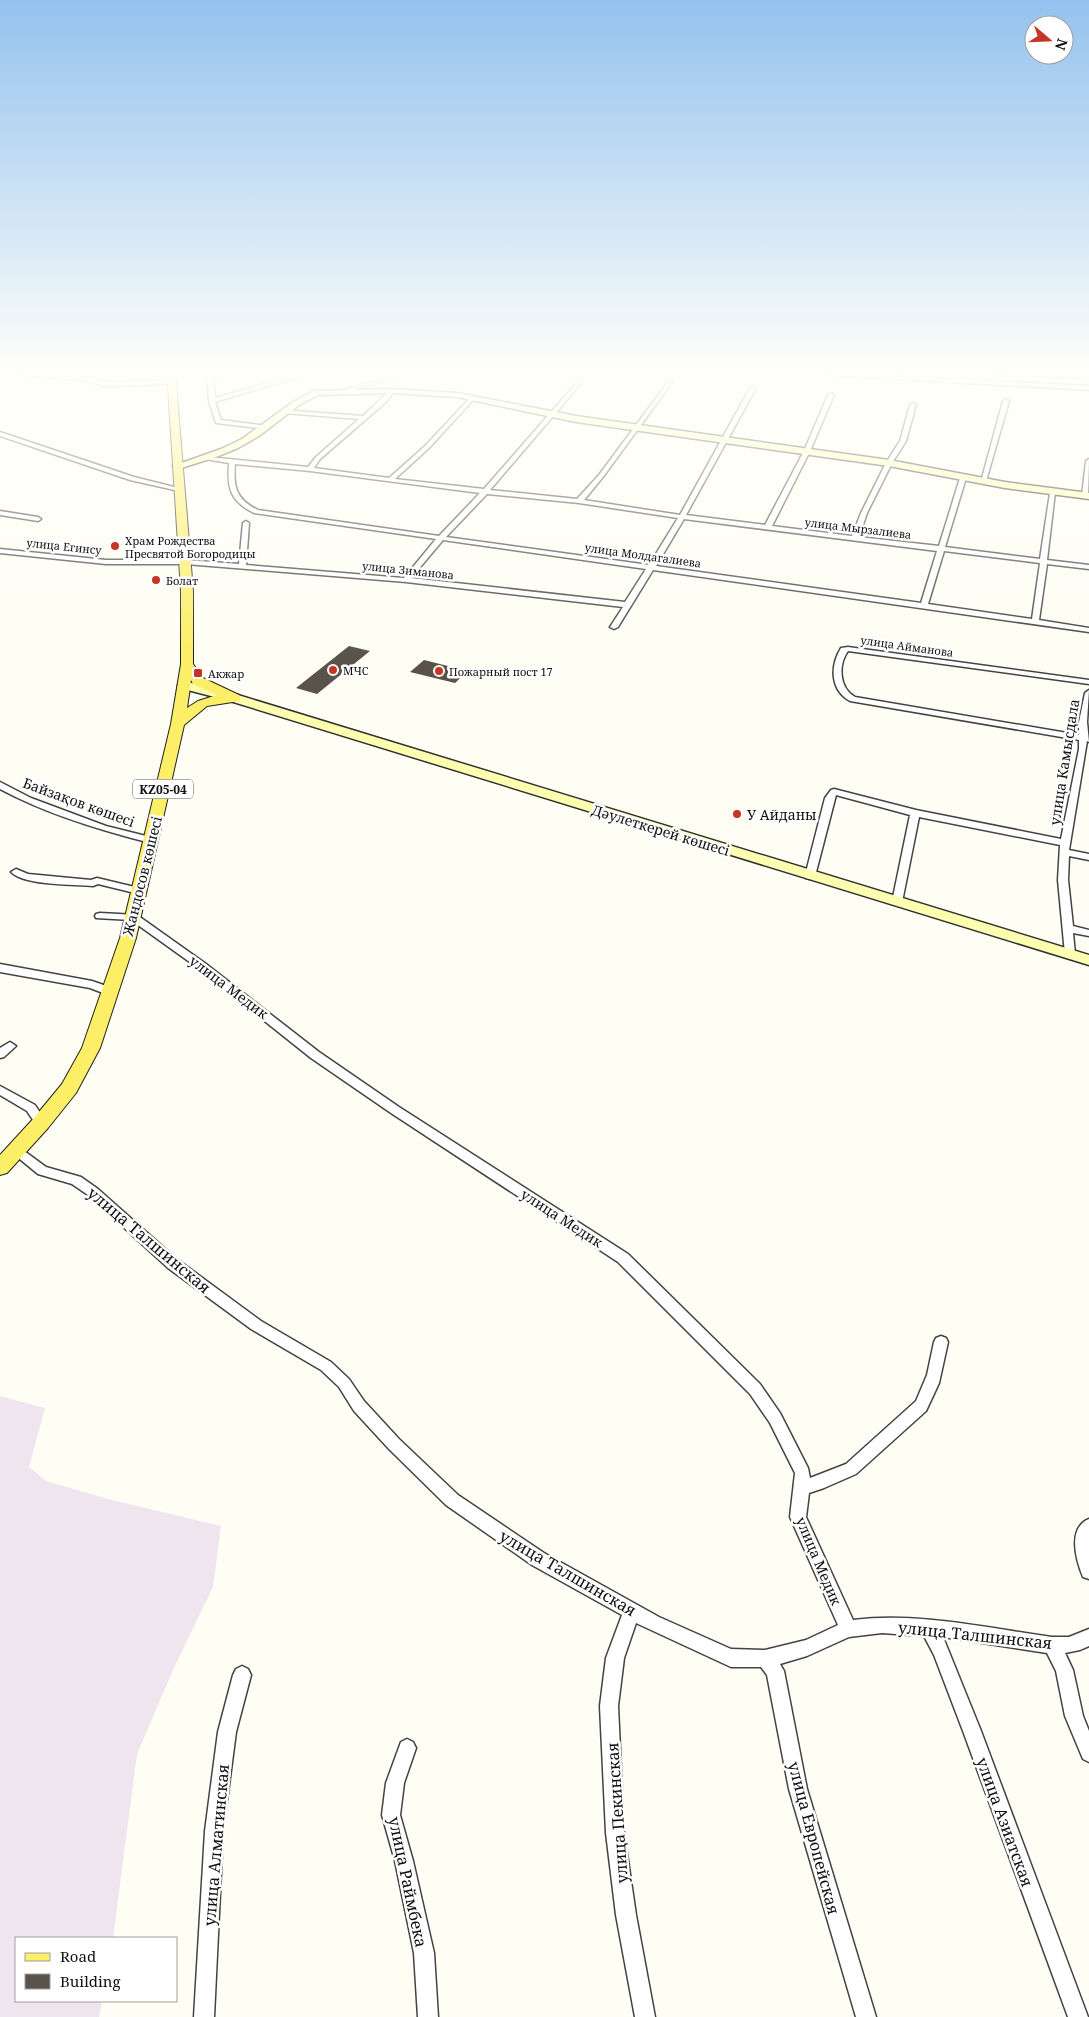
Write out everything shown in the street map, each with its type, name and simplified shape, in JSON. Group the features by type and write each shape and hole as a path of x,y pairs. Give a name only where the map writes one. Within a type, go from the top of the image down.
{"main road":[{"path":"899,465 983,482 1087,496"},
{"name":"Жандосов көшесі","path":"0,1168 41,1124 74,1080 91,1048 111,992 133,917 178,724 187,664 186,562 178,466"},
{"path":"187,664 198,681 234,698"},
{"name":"Дәулеткерей көшесі","path":"184,685 234,698 1089,960"},
{"path":"178,724 198,704 217,698 234,698"}],"street":[{"path":"91,465 132,479 179,489"},
{"name":"улица Молдагалиева","path":"232,465 230,480 232,491 240,501 256,512 1089,630"},
{"name":"улица Мырзалиева","path":"272,465 486,492 579,501 682,517 1089,567"},
{"path":"310,469 313,465"},
{"path":"390,480 407,465"},
{"path":"406,580 441,538 486,492 508,465"},
{"path":"579,501 609,465"},
{"path":"614,627 682,517 711,465"},
{"path":"768,527 800,465"},
{"path":"855,537 864,513 888,465"},
{"path":"983,482 988,465"},
{"path":"1087,496 1089,465"},
{"path":"924,606 963,478"},
{"path":"1035,623 1054,492"},
{"path":"0,513 38,519"},
{"path":"242,567 246,523"},
{"name":"улица Егинсу","path":"0,551 106,562 186,562"},
{"name":"улица Зиманова","path":"186,562 406,580 628,605"},
{"name":"улица Айманова","path":"1086,738 849,697 841,688 837,676 842,654 844,650 848,649 1089,682"},
{"name":"улица Камысдала","path":"1070,954 1063,880 1065,847 1086,738 1083,722 1089,693"},
{"name":"Байзақов көшесі","path":"0,785 28,800 103,828 151,840"},
{"path":"810,876 830,798 834,792 915,813 1065,847 1089,857"},
{"path":"897,902 915,813"},
{"path":"16,872 26,877 93,883 98,881 139,891"},
{"path":"100,916 133,917"},
{"name":"улица Медик","path":"133,917 202,966 303,1046 395,1110 623,1258 755,1389 789,1442 803,1474 803,1487 798,1517 848,1630"},
{"path":"1068,928 1089,933"},
{"path":"0,968 92,986 111,992"},
{"path":"0,1054 10,1046"},
{"path":"0,1090 31,1108 41,1124"},
{"name":"улица Талшинская","path":"16,1151 42,1171 76,1180 93,1192 187,1274 256,1325 326,1366 344,1383 358,1406 452,1500 538,1559 653,1623 731,1658 765,1659 807,1648 848,1630 882,1625 947,1629 1052,1645 1069,1645 1089,1637"},
{"path":"803,1487 851,1470 921,1406 928,1396 934,1379 941,1342"},
{"path":"1089,1527 1083,1544 1089,1571"},
{"name":"улица Пекинская","path":"632,1611 614,1658 609,1706 615,1833 626,1914 645,2017"},
{"name":"улица Азиатская","path":"930,1628 941,1650 1078,2017"},
{"path":"1052,1645 1064,1670 1074,1716 1089,1753"},
{"name":"улица Европейская","path":"765,1659 775,1671 798,1789 866,2017"},
{"name":"улица Алматинская","path":"204,2017 214,1831 227,1732 242,1675"},
{"name":"улица Раймбека","path":"407,1748 395,1783 391,1816 404,1861 424,1953 428,2017"}],"shaded area":[{"path":"0,1396 45,1408 29,1467 46,1481 112,1500 221,1526 213,1587 173,1670 137,1754 113,1937 15,1937 15,2002 102,2002 99,2017 0,2017"}],"building":[{"name":"МЧС","path":"349,646 370,651 317,694 296,688"},
{"name":"Пожарный пост 17","path":"424,660 468,671 455,683 410,672"}],"place":[{"name":"Храм Рождества Пресвятой Богородицы","path":"115,546"},
{"name":"Болат","path":"156,580"},
{"name":"МЧС","path":"333,670"},
{"name":"Пожарный пост 17","path":"439,671"},
{"name":"Акжар","path":"198,673"},
{"name":"У Айданы","path":"737,814"}]}
